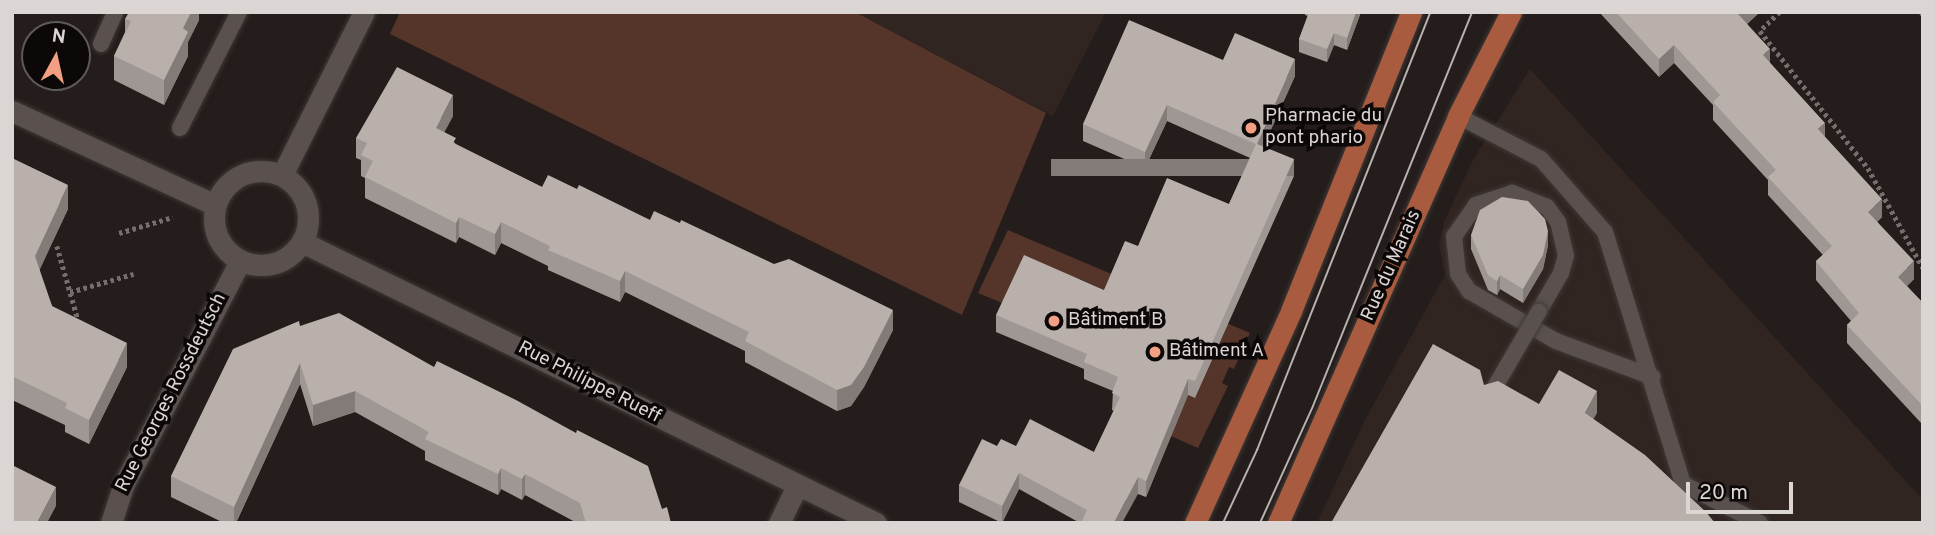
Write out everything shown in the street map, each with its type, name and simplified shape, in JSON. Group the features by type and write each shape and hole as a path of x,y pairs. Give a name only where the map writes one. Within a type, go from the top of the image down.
{"main road":[{"path":"1195,523 1291,311 1411,12"},
{"name":"Rue du Marais","path":"1278,523 1458,116 1511,12"}],"street":[{"path":"282,175 364,12"},
{"path":"12,111 215,205"},
{"path":"255,170 282,175 304,197 308,212 302,242 294,253 268,265 240,261 229,254 215,231 215,205 230,181 242,174 255,170"},
{"name":"Rue Philippe Rueff","path":"302,242 876,523"},
{"name":"Rue Georges Rossdeutsch","path":"117,520 186,363 240,261"},
{"path":"779,523 797,486"}],"lane":[{"path":"101,44 115,12"},
{"path":"180,128 239,12"},
{"path":"1458,116 1541,159 1605,232 1653,377 1683,484 1760,523"},
{"path":"1489,397 1539,311 1561,273 1566,256 1558,222 1547,207 1512,193 1476,205 1462,218 1454,236 1458,274 1469,290 1556,341 1653,377"}],"path":[{"path":"1780,12 1760,31 1868,168 1923,268"},
{"path":"119,233 215,205"},
{"path":"57,247 81,331"},
{"path":"70,292 132,274"}],"shaded area":[{"path":"400,12 855,12 1046,113 962,315 390,34"},
{"path":"855,12 1106,12 1053,116"},
{"path":"1530,69 1923,500 1923,523 1317,523 1366,418 1445,275 1439,245 1444,222 1473,160"},
{"path":"1008,230 1250,333 1234,369 1229,367 1222,383 1228,386 1198,448 1155,429 1188,395 1195,398 1109,292 1080,279 1074,293 1007,305 978,293"}],"building":[{"path":"129,12 191,12 183,28 188,32 164,80 114,56 131,21 125,19"},
{"path":"1309,12 1356,12 1347,38 1334,33 1327,49 1299,39"},
{"path":"1616,12 1740,12 1738,14 1770,49 1763,55 1825,123 1818,129 1882,199 1868,212 1914,261 1898,277 1923,303 1922,405 1847,325 1859,313 1816,261 1832,246 1768,177 1776,170 1713,102 1720,95 1674,45 1659,59"},
{"path":"1129,20 1223,60 1235,33 1295,59 1257,144 1294,159 1195,381 1188,379 1146,481 1138,477 1114,523 1081,523 1087,510 1019,473 1002,506 959,485 982,439 997,446 1001,439 1016,446 1030,419 1094,452 1120,397 1112,393 1118,377 1084,362 1087,354 996,315 1024,255 1104,290 1125,241 1138,246 1167,178 1229,204 1256,144 1167,105 1145,152 1083,124"},
{"path":"397,67 453,95 436,128 456,138 453,143 542,187 548,175 577,189 579,185 650,220 654,211 680,223 681,220 774,264 789,259 893,310 864,367 851,385 837,390 745,341 749,332 625,271 620,281 548,250 550,246 501,222 495,234 459,217 456,223 365,177 373,161 361,155 367,143 356,138"},
{"path":"12,158 68,185 35,256 52,306 127,343 89,420 65,408 67,403 12,376"},
{"path":"1502,197 1528,201 1545,219 1548,231 1543,255 1523,289 1500,275 1497,281 1488,275 1471,235 1480,210"},
{"path":"339,313 434,367 437,361 576,433 577,430 648,466 662,509 667,507 671,523 586,523 580,503 525,474 522,479 501,468 498,474 425,439 429,432 355,391 313,405 300,363 234,507 171,476 233,349 299,321 300,326"},
{"path":"1433,344 1480,370 1484,385 1498,381 1539,404 1559,370 1597,391 1585,413 1645,455 1715,523 1331,523"},
{"path":"12,465 56,487 37,523 12,523"}],"tram line":[{"path":"1223,523 1257,450 1430,12"},
{"path":"1260,523 1313,406 1472,12"}],"place":[{"name":"Pharmacie du pont phario","path":"1251,128"},
{"name":"Bâtiment B","path":"1054,321"},
{"name":"Bâtiment A","path":"1155,352"}]}
